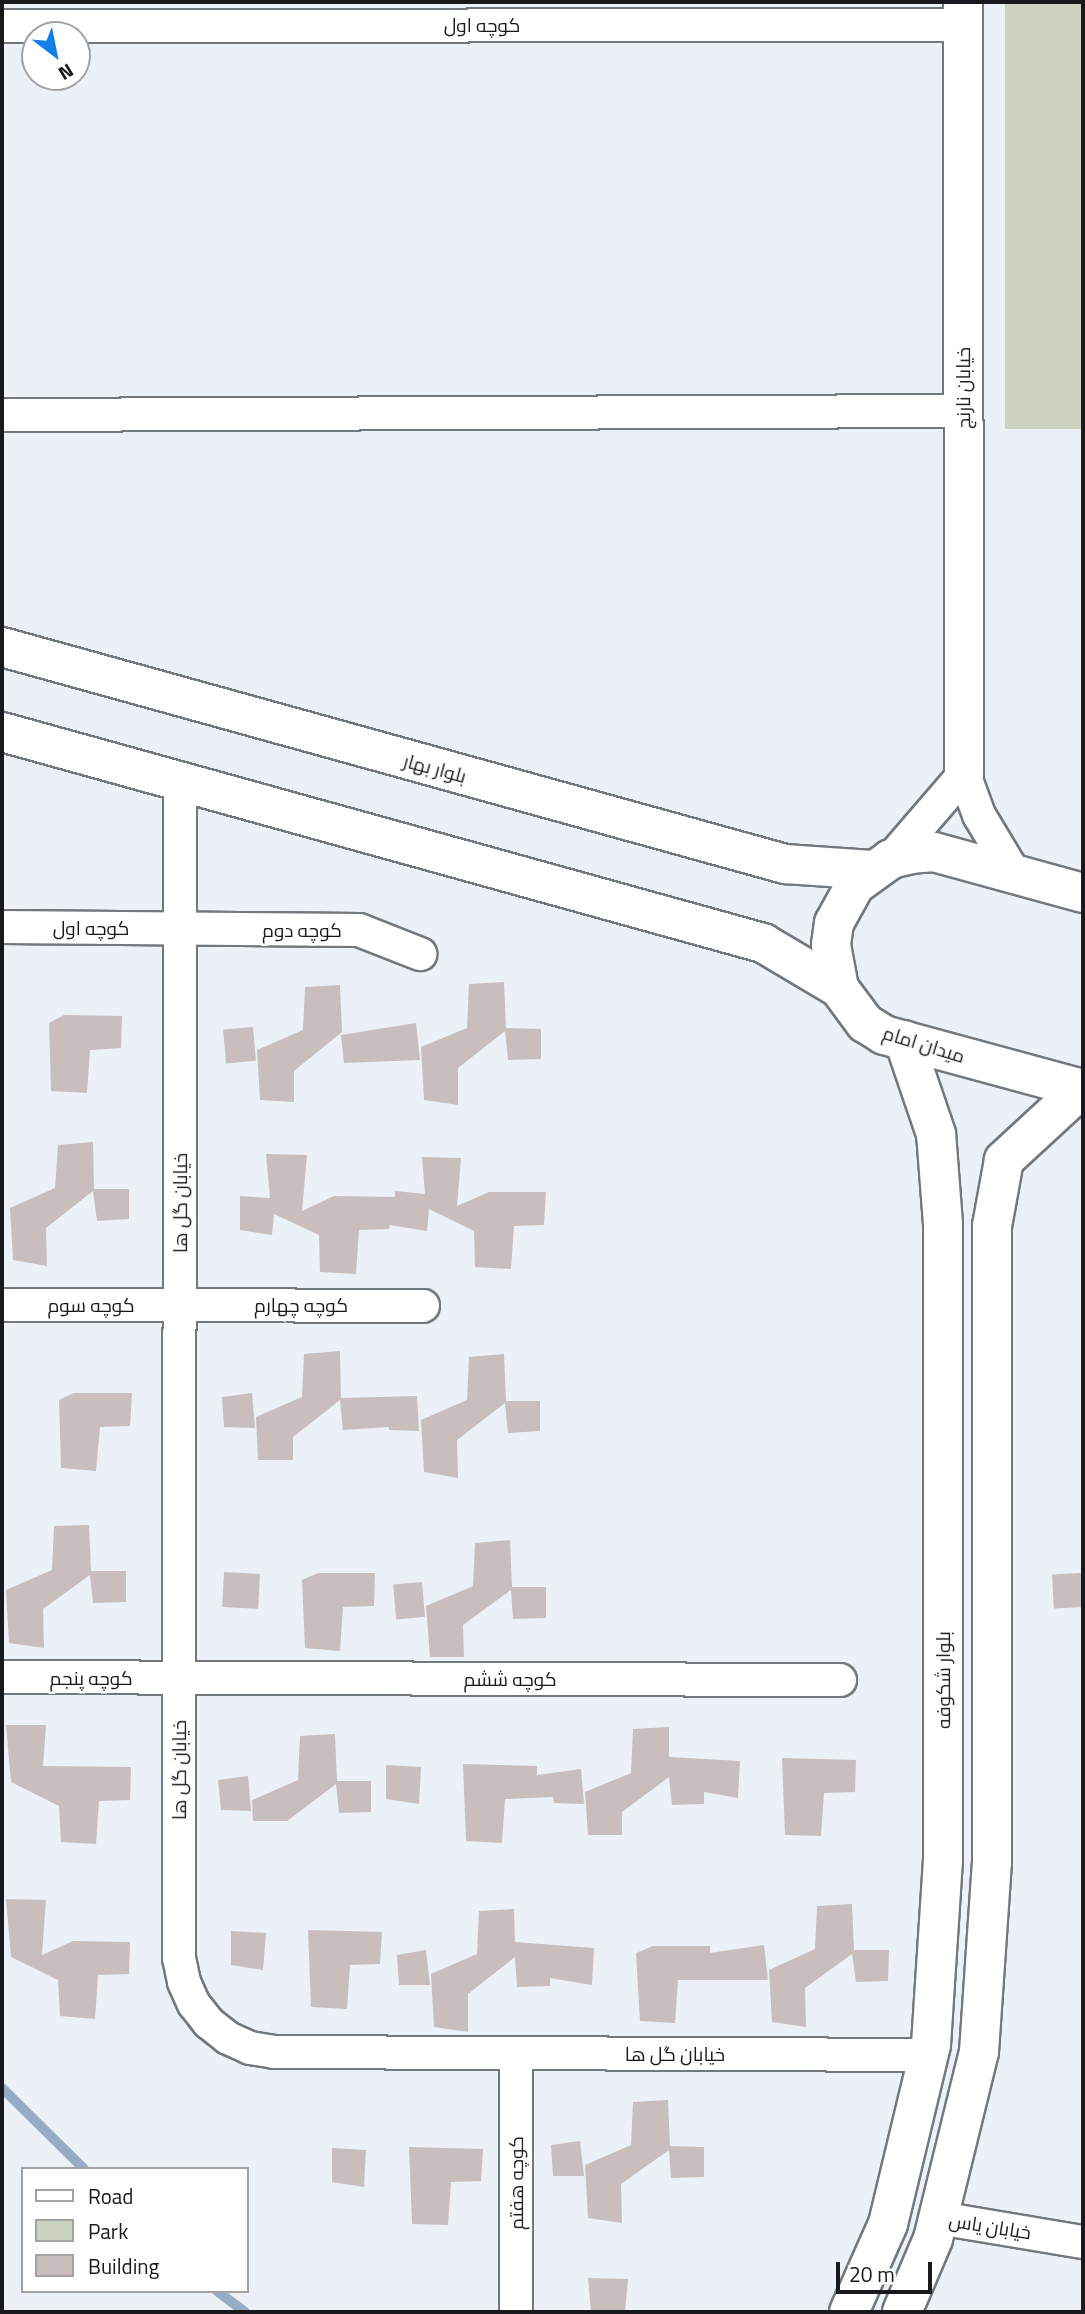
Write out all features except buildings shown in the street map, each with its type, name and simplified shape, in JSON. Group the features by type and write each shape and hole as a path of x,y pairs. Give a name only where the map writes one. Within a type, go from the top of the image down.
{"street":[{"name":"کوچه اول","path":"2,26 963,13"},
{"name":"خیابان نارنج","path":"963,13 964,774"},
{"path":"2,415 963,411"},
{"name":"بلوار بهار","path":"2,648 785,864 881,865"},
{"path":"2,732 763,943 839,988"},
{"path":"881,865 964,774 979,815 1015,874"},
{"name":"خیابان گل ها","path":"180,781 179,1958 184,1982 194,2004 208,2023 228,2038 250,2048 274,2052 928,2055"},
{"path":"881,865 934,852 1083,893"},
{"name":"میدان امام","path":"881,865 849,894 834,923 831,945 839,988 850,1007 865,1023 884,1035 1083,1088"},
{"name":"کوچه اول","path":"2,927 180,929"},
{"name":"کوچه دوم","path":"180,929 359,930 420,954"},
{"name":"بلوار شکوفه","path":"849,2312 888,2224 928,2055 943,1861 943,1224 936,1134 904,1040"},
{"path":"902,2312 933,2239 979,2052 992,1862 992,1226 1004,1160 1083,1088"},
{"name":"کوچه سوم","path":"2,1305 180,1305"},
{"name":"کوچه چهارم","path":"180,1305 423,1306"},
{"name":"کوچه پنجم","path":"2,1677 180,1678"},
{"name":"کوچه ششم","path":"180,1678 840,1680"},
{"name":"کوچه هفتم","path":"516,2053 516,2312"},
{"name":"خیابان یاس","path":"939,2218 1083,2242"}],"green space":[{"path":"1005,2 1083,2 1083,429 1005,429"}],"waterway":[{"path":"2,2088 82,2167"},
{"path":"220,2293 245,2312"}]}
